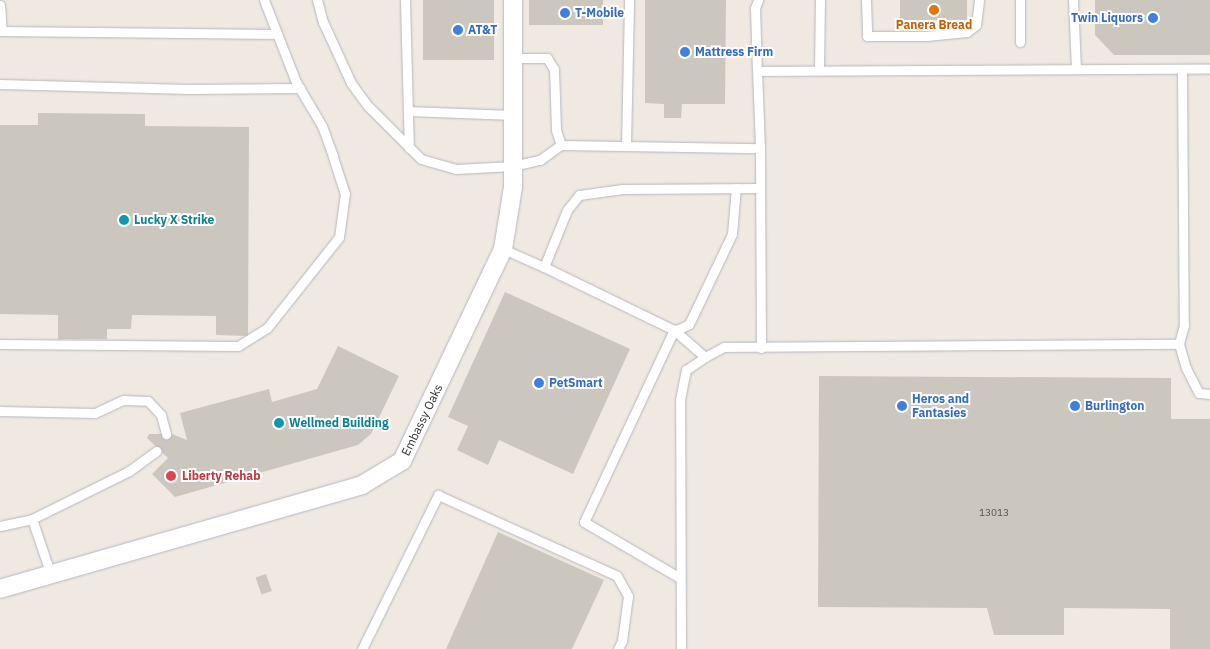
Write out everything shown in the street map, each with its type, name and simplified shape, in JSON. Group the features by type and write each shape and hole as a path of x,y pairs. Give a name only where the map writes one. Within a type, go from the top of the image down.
{"street":[{"name":"Embassy Oaks","path":"0,589 362,485 402,461 503,249 513,188 513,0"}],"lane":[{"path":"0,344 238,346 267,328 339,237 344,194 322,126 300,88 264,0"},
{"path":"317,0 323,22 351,83 368,106 421,159 456,170 513,166 540,160 561,145 760,148"},
{"path":"405,0 409,148"},
{"path":"626,146 629,0"},
{"path":"758,0 755,8 760,148 761,348"},
{"path":"819,69 820,0"},
{"path":"866,0 866,36 954,35 967,32 976,25 979,0"},
{"path":"1020,0 1020,42"},
{"path":"1073,0 1076,69"},
{"path":"0,5 1,31 277,34"},
{"path":"514,58 547,58 554,69 556,130 561,145"},
{"path":"757,71 819,69 1210,69"},
{"path":"1182,69 1184,325 1179,344 1186,368 1199,393 1210,394"},
{"path":"0,84 188,90 300,88"},
{"path":"408,112 514,115"},
{"path":"680,578 584,522 674,330 689,324 732,234 736,188"},
{"path":"544,267 567,210 578,195 623,189 760,188"},
{"path":"503,249 674,330 705,357"},
{"path":"681,649 680,400 686,370 705,357 724,347 1179,344"},
{"path":"0,411 94,413 123,400 148,401 161,415 166,434"},
{"path":"0,526 32,519 128,471 157,451"},
{"path":"362,649 438,495 616,576 628,596 622,641 618,649"},
{"path":"32,519 51,575"}],"building":[{"name":"AT&T","path":"423,0 494,0 494,60 423,60"},
{"name":"T-Mobile","path":"529,0 603,0 603,25 529,25"},
{"name":"Mattress Firm","path":"645,0 726,0 725,104 682,104 681,118 664,118 664,104 645,103"},
{"name":"Panera Bread","path":"900,0 967,0 967,20 900,20"},
{"name":"Twin Liquors","path":"1095,0 1210,0 1210,55 1114,55 1095,35"},
{"name":"Lucky X Strike","path":"38,113 145,114 145,126 249,127 248,336 216,335 216,316 132,315 131,329 107,329 107,339 58,339 58,315 0,314 0,125 38,125"},
{"name":"PetSmart","path":"505,292 630,349 573,474 499,440 488,465 457,450 468,426 448,417"},
{"name":"Wellmed Building","path":"338,346 399,376 371,434 358,445 175,497 152,474 168,458 147,438 149,434 172,434 187,440 180,413 269,389 272,402 317,389"},
{"path":"819,376 1171,378 1171,419 1210,419 1210,649 1170,649 1170,609 1064,608 1064,635 994,635 987,608 818,607"},
{"path":"498,532 604,580 572,649 446,649"},
{"path":"266,574 272,591 261,595 256,578"}],"place":[{"name":"Panera Bread","path":"934,10"},
{"name":"T-Mobile","path":"565,13"},
{"name":"Twin Liquors","path":"1153,18"},
{"name":"AT&T","path":"458,30"},
{"name":"Mattress Firm","path":"685,52"},
{"name":"Lucky X Strike","path":"124,220"},
{"name":"PetSmart","path":"539,383"},
{"name":"Heros and Fantasies","path":"902,406"},
{"name":"Burlington","path":"1075,406"},
{"name":"Wellmed Building","path":"279,423"},
{"name":"Liberty Rehab","path":"171,476"}]}
